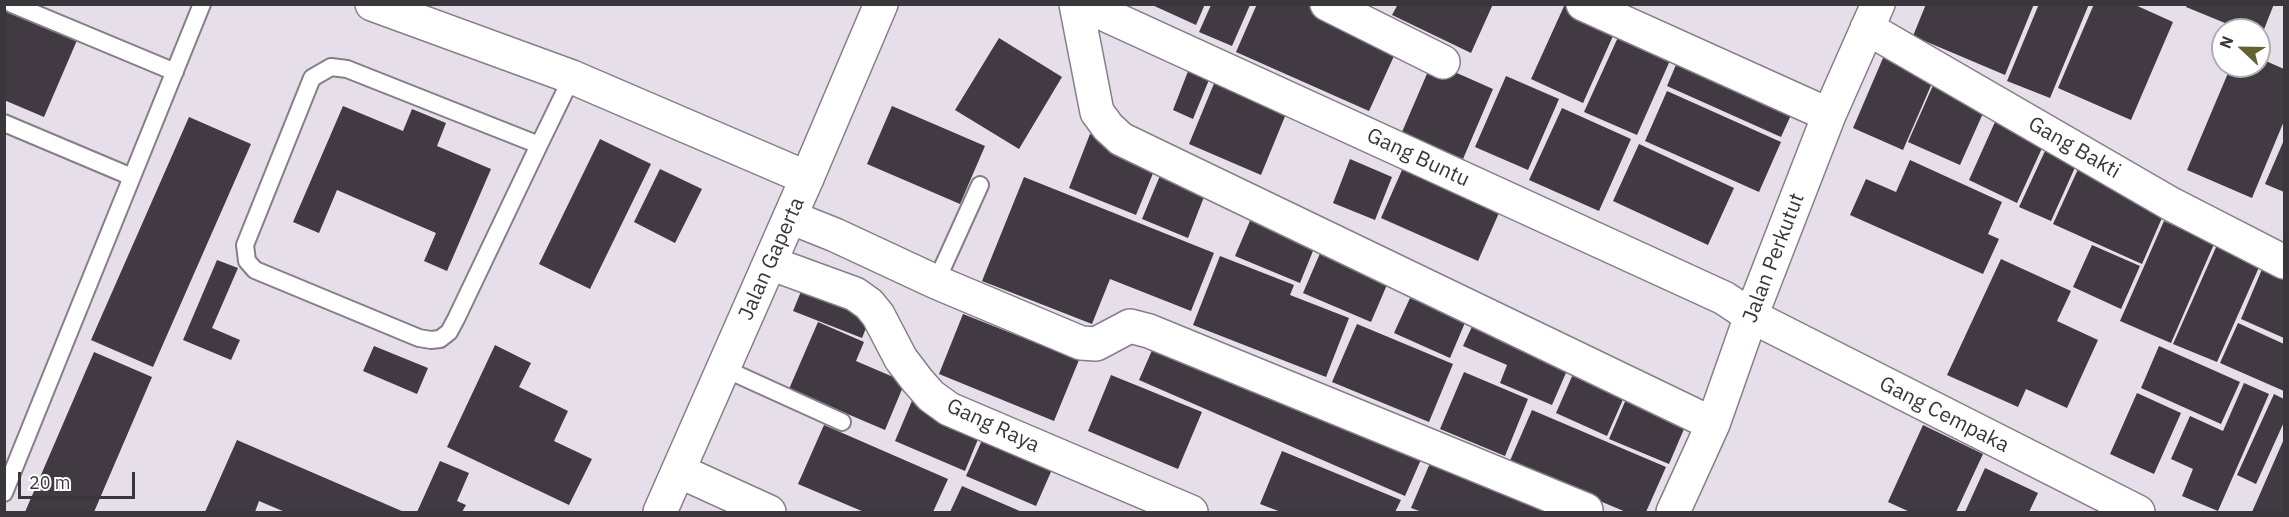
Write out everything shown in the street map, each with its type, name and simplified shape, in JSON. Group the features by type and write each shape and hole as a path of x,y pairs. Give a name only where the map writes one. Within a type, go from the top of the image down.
{"street":[{"path":"372,4 572,77 807,178"},
{"name":"Jalan Gaperta","path":"660,513 881,4"},
{"path":"1076,4 1097,112 1121,139 1713,424"},
{"name":"Gang Buntu","path":"1082,4 1724,298 1751,316"},
{"path":"1327,4 1443,62"},
{"path":"1583,4 1829,115"},
{"name":"Jalan Perkutut","path":"1673,513 1713,424 1751,316 1829,115 1873,16"},
{"name":"Gang Bakti","path":"1873,16 2171,204 2284,262"},
{"path":"789,217 835,235 936,282 1089,345 1104,341 1130,326 1149,331 1586,510"},
{"name":"Gang Raya","path":"770,263 855,294 869,304 912,373 931,396 949,409 1191,513"},
{"name":"Gang Cempaka","path":"1751,316 2138,513"},
{"path":"679,471 769,513"}],"lane":[{"path":"12,4 175,72"},
{"path":"4,493 202,4"},
{"path":"539,145 347,69 331,67 312,78 245,245 247,261 255,270 419,338 440,339 449,332 456,319 572,77"},
{"path":"4,123 132,177"},
{"path":"936,282 980,185"},
{"path":"723,368 842,422"}],"building":[{"path":"1150,4 1205,4 1196,25"},
{"path":"1257,4 1308,4 1399,45 1369,111 1236,52"},
{"path":"1398,4 1493,4 1471,53 1392,15"},
{"path":"1565,4 1617,27 1583,103 1531,79"},
{"path":"1926,4 2034,4 2005,75 1913,36"},
{"path":"2039,4 2089,4 2050,98 2007,81"},
{"path":"2094,4 2133,4 2173,22 2131,120 2058,88"},
{"path":"2187,4 2274,4 2268,18 2213,18 2186,7"},
{"path":"1211,5 1250,5 1232,46 1199,32"},
{"path":"4,7 78,38 44,117 4,100"},
{"path":"1624,24 1676,47 1637,135 1584,112"},
{"path":"999,38 1062,77 1019,149 955,110"},
{"path":"1886,51 1936,74 1903,150 1853,128"},
{"path":"1681,53 1796,104 1781,137 1667,86"},
{"path":"1192,61 1213,70 1193,119 1173,110"},
{"path":"1432,62 1493,89 1463,159 1402,132"},
{"path":"2271,63 2284,69 2284,121 2252,198 2187,170 2226,78 2271,78"},
{"path":"1218,74 1290,104 1261,175 1189,144"},
{"path":"1938,74 1988,102 1960,165 1908,142"},
{"path":"1506,76 1559,99 1528,170 1475,147"},
{"path":"1667,91 1781,142 1759,192 1645,141"},
{"path":"343,106 403,131 412,109 446,123 437,146 491,169 447,271 424,261 436,233 337,190 319,233 293,222"},
{"path":"892,106 985,146 960,204 867,164"},
{"path":"1562,108 1631,139 1599,211 1529,180"},
{"path":"1999,113 2048,135 2017,203 1969,180"},
{"path":"189,117 251,144 153,367 91,340"},
{"path":"1090,134 1158,161 1136,215 1069,188"},
{"path":"2052,136 2081,154 2051,221 2019,207"},
{"path":"600,139 651,164 590,289 539,264"},
{"path":"2284,140 2284,192 2265,184"},
{"path":"1639,144 1734,188 1708,245 1613,201"},
{"path":"2084,156 2168,204 2142,264 2053,224"},
{"path":"1350,159 1392,177 1375,220 1333,203"},
{"path":"1910,160 2002,202 1988,234 1999,239 1983,274 1850,215 1866,179 1896,192"},
{"path":"1405,163 1502,206 1478,261 1381,218"},
{"path":"1164,166 1209,184 1188,238 1142,219"},
{"path":"660,169 702,189 675,243 634,222"},
{"path":"1024,177 1214,253 1191,311 1110,279 1092,324 982,281"},
{"path":"1255,209 1319,236 1300,283 1235,256"},
{"path":"2164,221 2214,244 2171,343 2120,321"},
{"path":"1324,244 1392,273 1371,322 1303,293"},
{"path":"2092,245 2140,266 2121,309 2073,287"},
{"path":"2217,245 2260,265 2217,362 2173,344"},
{"path":"2268,255 2284,264 2284,338 2241,319"},
{"path":"1220,256 1294,285 1290,295 1349,318 1326,377 1193,325"},
{"path":"2001,259 2071,291 2057,321 2098,340 2067,408 2026,389 2018,407 1947,375"},
{"path":"217,260 238,268 212,328 240,340 231,360 183,340"},
{"path":"804,284 873,311 862,338 793,311"},
{"path":"1435,296 1470,311 1450,358 1394,333 1410,298 1431,307"},
{"path":"963,314 1079,360 1054,421 939,374"},
{"path":"1476,318 1572,359 1552,405 1500,383 1507,365 1463,346"},
{"path":"818,322 864,342 856,361 905,382 885,430 789,389"},
{"path":"2238,323 2284,344 2284,391 2220,363"},
{"path":"1357,324 1453,364 1429,422 1332,382"},
{"path":"1157,339 1423,455 1405,496 1139,380"},
{"path":"495,345 531,363 519,387 568,411 554,441 592,459 569,505 447,447"},
{"path":"374,346 428,368 417,394 363,371"},
{"path":"2159,346 2240,382 2221,424 2141,388"},
{"path":"94,352 152,377 94,512 25,512"},
{"path":"1577,365 1628,388 1607,436 1556,413"},
{"path":"1464,372 1528,399 1505,456 1440,429"},
{"path":"1111,375 1202,412 1178,469 1088,431"},
{"path":"2244,383 2269,394 2218,511 2182,496 2193,469 2171,459 2190,416 2223,431"},
{"path":"1630,390 1690,415 1669,464 1609,439"},
{"path":"2137,393 2181,413 2154,474 2110,454"},
{"path":"2274,394 2284,399 2284,422 2256,484 2237,475"},
{"path":"914,396 983,427 965,471 895,441"},
{"path":"1532,410 1666,467 1646,512 1626,512 1509,463"},
{"path":"824,425 948,479 933,512 864,512 798,484"},
{"path":"1923,425 1983,454 1956,512 1910,512 1888,502"},
{"path":"987,429 1057,458 1036,506 966,476"},
{"path":"2284,439 2284,512 2252,512"},
{"path":"237,440 404,512 285,512 259,501 255,512 205,512"},
{"path":"1282,451 1401,500 1395,512 1281,512 1260,504"},
{"path":"1433,456 1556,512 1422,512 1411,508"},
{"path":"440,461 469,473 457,501 466,505 462,512 417,512"},
{"path":"1985,468 2038,493 2029,512 1965,512"},
{"path":"962,486 1022,512 950,512"}]}
